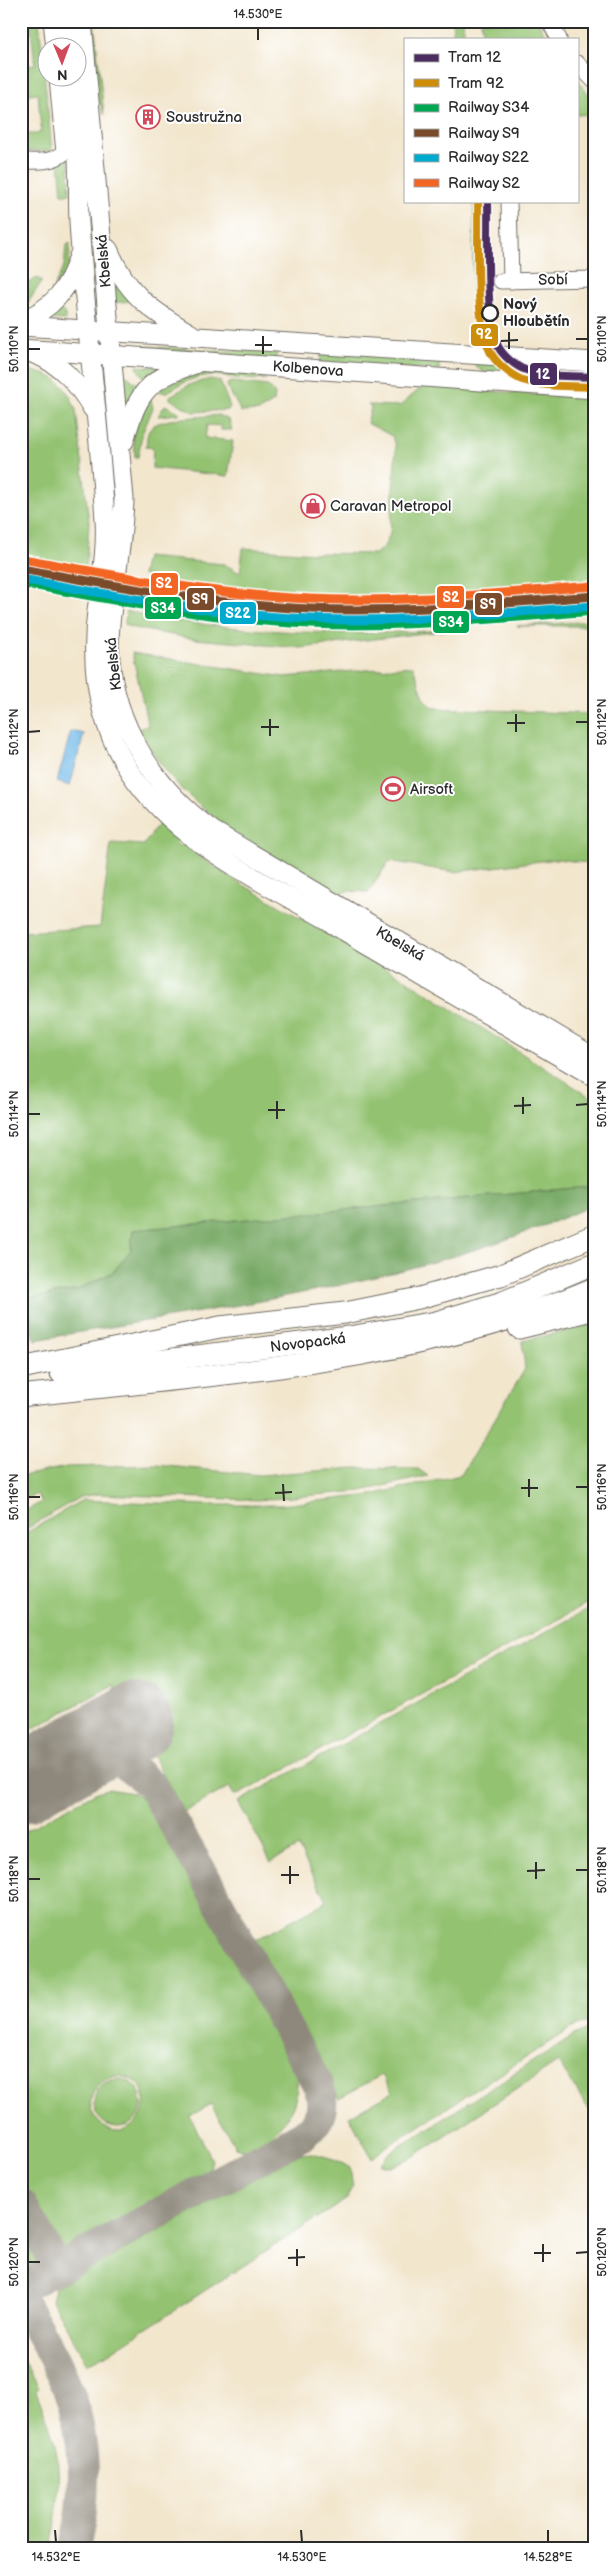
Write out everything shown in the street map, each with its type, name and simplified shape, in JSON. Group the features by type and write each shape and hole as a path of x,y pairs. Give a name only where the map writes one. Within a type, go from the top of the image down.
{"highway":[{"name":"Kbelská","path":"333,923 594,1071"},
{"path":"21,1368 220,1327 345,1313 419,1298 501,1275 595,1235"},
{"name":"Novopacká","path":"21,1377 276,1347 409,1327 467,1314 503,1302 590,1266"},
{"path":"381,1350 486,1325 595,1288"},
{"path":"381,1350 462,1341 595,1309"},
{"name":"Novopacká","path":"21,1396 273,1366 381,1350"}],"main road":[{"path":"67,21 68,38"},
{"name":"Kbelská","path":"82,21 121,449 123,527 110,625 112,673 119,707 127,727 146,763 158,780 188,811 240,849 594,1071"},
{"name":"Kbelská","path":"73,88 81,248 106,532 95,625 94,674 102,711 119,753 143,791 177,825 229,862 333,923"},
{"path":"102,236 118,271 132,292 153,311 194,336"},
{"path":"21,321 43,310 57,299 70,280 81,248"},
{"name":"Kolbenova","path":"21,326 595,362"},
{"path":"21,350 45,359 70,376 96,412"},
{"name":"Kolbenova","path":"21,350 595,389"},
{"path":"121,449 133,411 148,387 164,376 202,362"}],"street":[{"path":"51,21 53,38"},
{"path":"549,21 558,38"},
{"path":"578,64 595,82"},
{"path":"21,161 55,160 64,152 58,88"},
{"name":"Sobí","path":"510,202 506,281 595,279"}],"green space":[{"path":"21,21 39,21 41,38 38,38 38,88 46,88 52,151 21,151 21,126 22,134 37,134 41,131 38,93 21,95 21,66 35,64 30,22"},
{"path":"91,21 94,21 104,115 96,93"},
{"path":"452,21 463,21 465,38 454,38"},
{"path":"481,21 538,21 546,38 483,38"},
{"path":"578,82 595,101 595,114 578,115"},
{"path":"69,158 70,194 62,194 59,163"},
{"path":"21,195 26,195 27,220 21,225"},
{"path":"474,202 481,202 483,292 479,292 479,304 472,305"},
{"path":"70,243 69,271 54,287 64,266 66,246"},
{"path":"37,278 42,281 26,306 21,307 21,287"},
{"path":"115,280 130,301 115,303"},
{"path":"57,305 65,314 66,320 46,319"},
{"path":"139,346 223,351 277,348 276,359 138,351"},
{"path":"321,350 440,357 439,370 320,363"},
{"path":"475,360 511,366 531,375 487,374 475,366"},
{"path":"137,366 162,367 147,381"},
{"path":"21,368 41,373 56,380 66,391 76,410 89,522 86,571 21,559"},
{"path":"228,371 247,373 266,379 206,376 195,378 166,393 155,390 197,372"},
{"path":"122,376 127,376 141,387 126,405"},
{"path":"210,379 220,381 230,407 228,410 193,412 170,399 170,396 191,384"},
{"path":"232,382 268,386 275,394 274,402 259,411 241,412 228,388 227,384"},
{"path":"423,386 595,399 595,587 396,599 311,600 244,595 184,587 167,579 142,575 146,557 224,564 240,573 243,548 315,553 375,554 384,547 390,534 396,446 392,436 367,423 371,408 368,405 400,406"},
{"path":"150,396 153,408 142,434 138,457 135,457 133,434"},
{"path":"165,405 179,412 179,414 158,416"},
{"path":"219,415 229,420 232,430 221,430 221,426 207,425 205,438 233,441 228,476 152,468 153,448 146,447 147,435 149,430 156,424 182,418"},
{"path":"126,611 206,625 246,629 327,633 449,630 301,648 194,639 129,627 125,624"},
{"path":"595,621 595,626 517,626"},
{"name":"Airsoft","path":"132,653 284,677 413,666 425,700 434,708 595,714 595,864 557,859 454,872 389,861 369,892 349,891 337,894 251,844 200,806 177,784 157,758 139,729 148,725"},
{"path":"158,824 176,839 177,846 183,845 228,876 400,976 595,1100 595,1186 133,1230 132,1250 113,1272 77,1290 21,1300 21,935 23,932 100,927 111,843 144,845"},
{"path":"595,1186 595,1204 528,1231 460,1254 391,1273 249,1303 36,1340 25,1321 21,1320 21,1300 77,1290 113,1272 131,1250 133,1230"},
{"path":"595,1324 595,1599 240,1794 234,1795 229,1787 184,1812 113,1685 21,1735 21,1536 82,1500 205,1505 281,1505 371,1495 461,1475 525,1369 522,1341"},
{"path":"157,1465 260,1475 355,1468 418,1469 428,1476 361,1491 258,1500 98,1494 80,1497 21,1532 21,1509 23,1512 42,1502 37,1494 21,1501 22,1476 66,1467"},
{"path":"595,1605 595,2019 570,2029 384,2148 372,2159 349,2116 392,2092 382,2075 339,2098 253,1941 327,1901 298,1847 271,1862 238,1802"},
{"path":"108,1789 134,1793 152,1807 295,2067 296,2094 293,2105 282,2124 266,2139 246,2151 235,2147 211,2104 190,2116 212,2160 209,2171 56,2255 26,2202 29,2200 21,2187 21,1833 97,1792","holes":["117,2076 134,2081 142,2090 145,2102 141,2114 134,2124 123,2130 111,2130 98,2121 93,2114 91,2107 93,2093 97,2087 109,2078"]},
{"path":"595,2026 595,2119 558,2062 408,2160 390,2167 380,2165 388,2154 574,2035"},
{"path":"113,2079 123,2079 135,2086 142,2098 142,2108 135,2120 123,2127 113,2127 105,2123 98,2116 94,2108 94,2098 98,2090 105,2083"},
{"path":"312,2153 337,2160 350,2168 353,2187 347,2199 99,2359 87,2364 52,2301 55,2288 299,2154"},
{"path":"32,2240 37,2247 40,2246 48,2259 21,2274 21,2243"},
{"path":"21,2356 39,2388 36,2391 50,2428 58,2462 57,2506 49,2549 21,2549"}],"water":[{"path":"71,731 84,734 70,786 57,782"}],"taxiway":[{"path":"21,1786 64,1763 91,1758 117,1762 128,1766 151,1785 202,1872 319,2087 322,2101 317,2120 303,2135 21,2288"},
{"path":"22,2205 36,2229"},
{"path":"21,2237 36,2229 57,2268"},
{"path":"21,2303 27,2309 63,2377 74,2406 82,2447 83,2468 82,2509 74,2549"}],"runway":[{"path":"21,1784 134,1722"}],"tram line":[{"name":"92","path":"478,202 479,298 484,335 491,354 503,368 522,380 548,385 594,387"},
{"name":"12","path":"488,202 489,296 494,333 498,346 506,357 526,370 551,375 595,377"}],"rail line":[{"name":"S2","path":"23,559 202,589 311,599 382,600 594,586"},
{"name":"S9","path":"21,569 201,599 311,609 382,610 595,596"},
{"name":"S22","path":"21,579 201,609 311,619 382,620 595,606"},
{"name":"S34","path":"21,583 201,614 310,624 381,625 595,611"}],"place":[{"name":"Soustružna","path":"148,117"},
{"name":"Nový Hloubětín","path":"490,313"},
{"name":"Caravan Metropol","path":"313,506"},
{"name":"Airsoft","path":"393,789"}]}
